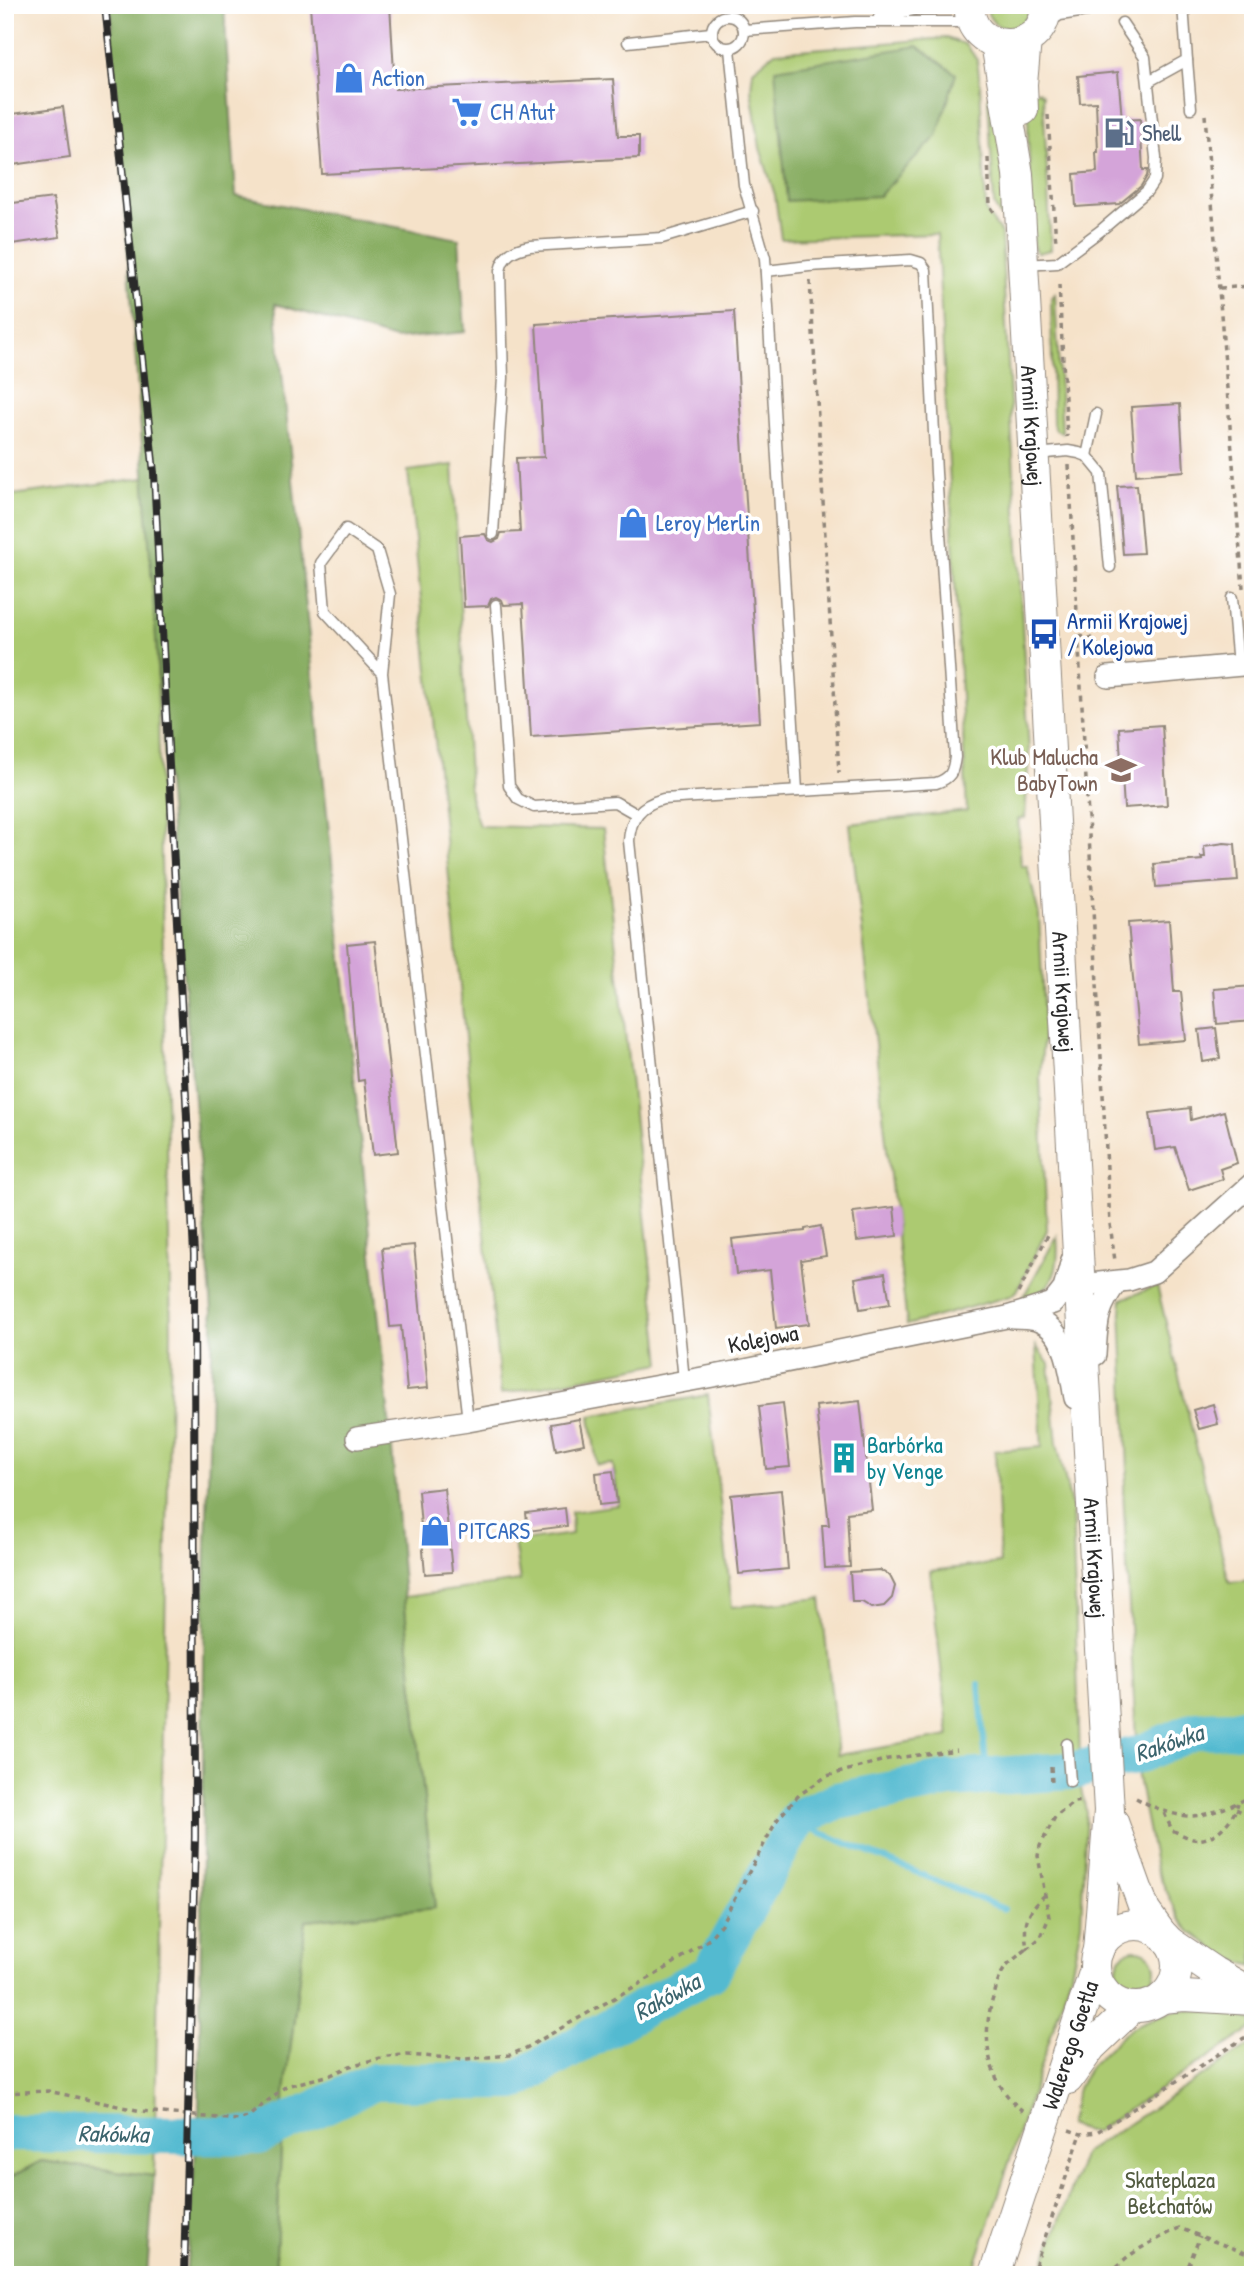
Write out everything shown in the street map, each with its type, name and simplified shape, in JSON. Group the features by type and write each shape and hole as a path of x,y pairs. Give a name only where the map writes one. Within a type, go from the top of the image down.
{"street":[{"path":"980,24 1017,44 1038,24"},
{"path":"980,24 1018,174"},
{"path":"1018,174 1023,120 1023,55 1038,24"},
{"name":"Armii Krajowej","path":"1018,174 1034,454 1064,1235 1080,1285 1105,1738 1096,1960"},
{"path":"1108,677 1246,664"},
{"path":"1064,1235 1105,1276 1147,1275 1160,1268 1253,1183"},
{"name":"Kolejowa","path":"357,1438 877,1345 1009,1307 1053,1303 1064,1289 1064,1235"},
{"path":"1080,1285 1116,1274"},
{"path":"1088,1457 1097,1317 1116,1274"},
{"path":"1009,1307 1046,1325 1057,1336 1066,1352 1088,1457"},
{"name":"Armii Krajowej","path":"1103,1796 1145,1910 1164,1937"},
{"path":"1164,1937 1174,1952 1177,1964 1175,1977 1162,1998 1153,2003 1133,2007 1110,1998 1102,1989 1096,1960 1111,1934 1130,1925 1151,1928 1164,1937 1214,1972 1253,1994"},
{"name":"Walerego Goetla","path":"994,2275 1096,1960"},
{"path":"1162,1998 1184,1996 1253,2000"},
{"name":"Walerego Goetla","path":"1045,2121 1073,2068 1133,2007"}],"lane":[{"path":"855,22 937,5"},
{"path":"1038,24 1060,16 1126,5"},
{"path":"1183,5 1191,108"},
{"path":"726,11 740,22 744,30 742,40 730,48 719,47 712,33 714,23 726,11"},
{"path":"744,30 855,22 980,24"},
{"path":"1023,265 1057,263 1147,191 1154,179 1156,158 1145,57 1122,23"},
{"path":"628,42 712,33"},
{"path":"730,48 744,185 765,258 797,791"},
{"path":"1149,81 1187,60"},
{"path":"493,534 503,377 500,271 506,256 530,246 662,238 753,211"},
{"path":"684,1380 629,828 636,814 648,804 663,799 936,783 947,779 953,771 955,757 926,270 921,263 911,260 766,271"},
{"path":"1087,456 1096,415"},
{"path":"1034,454 1068,451 1087,456 1101,473 1110,567"},
{"path":"382,673 324,611 321,563 346,529 377,550 390,594 382,673 468,1420"},
{"path":"1238,597 1246,664"},
{"path":"496,605 509,786 518,799 534,807 615,802 636,814"},
{"path":"1068,1744 1070,1781"}],"path":[{"path":"1048,112 1056,249"},
{"path":"1205,112 1220,288 1238,597"},
{"path":"809,266 840,788"},
{"path":"1059,285 1110,1224 1116,1274"},
{"path":"1220,288 1253,286"},
{"path":"1009,1307 1064,1235"},
{"path":"5,2093 48,2091 141,2112 239,2120 249,2116 286,2086 331,2076 350,2066 388,2056 465,2059 510,2054 526,2048 662,1970 708,1940 721,1924 777,1820 808,1788 827,1776 888,1759 957,1751"},
{"path":"1103,1796 1074,1802 1055,1818 1046,1833 1038,1856 1049,1917 1047,1927 1041,1937 1013,1959 1002,1973 990,2007 986,2029 987,2049 995,2078 1005,2093 1045,2121 1081,2134 1097,2132 1244,2038 1253,2039"},
{"path":"1136,1798 1164,1813 1189,1817 1215,1812 1253,1796"},
{"path":"1164,1813 1171,1830 1195,1839 1209,1838 1226,1825 1238,1802"},
{"path":"1236,1809 1253,1818"},
{"path":"1027,1949 1024,1933 1028,1915 1035,1903 1045,1895"},
{"path":"1032,2275 1081,2134"},
{"path":"1110,2275 1116,2266 1133,2252 1179,2228 1253,2256"},
{"path":"1185,2275 1200,2236"}],"green space":[{"path":"110,5 224,5 236,196 459,239 465,332 395,339 275,304 392,1449 435,1908 306,1920 283,2109 275,2275 186,2275 199,2110 205,1577 213,1323 164,749"},
{"path":"986,5 1030,5 1023,22 1008,28 994,22"},
{"path":"946,38 965,44 977,59 986,212 1001,233 1029,752 1025,818 1018,819 1021,866 1027,866 1039,915 1044,1028 1040,1077 1047,1230 1017,1291 1010,1296 907,1325 850,824 967,811 937,234 781,239 775,195 760,148 751,89 753,70 775,52"},
{"path":"918,46 956,74 937,136 879,196 787,201 775,69"},
{"path":"1029,91 1038,91 1043,95 1051,250 1038,253 1034,249 1028,137"},
{"path":"995,93 1009,223 999,215 994,204 988,99"},
{"path":"1055,294 1062,433 1056,430 1053,424 1051,298"},
{"path":"453,465 470,797 479,826 603,829 661,1363 501,1394 408,471"},
{"path":"153,477 171,1334 154,2176 41,2161 5,2180 5,496"},
{"path":"1057,1236 1058,1258 1053,1277 1042,1291 1021,1301"},
{"path":"1157,1286 1229,1582 1253,1580 1253,1966 1226,1957 1190,1931 1180,1919 1156,1869 1138,1778 1123,1490 1128,1471 1121,1311 1122,1299"},
{"path":"1036,1346 1049,1364 1057,1443 1072,1509 1081,1789 1086,1811 1081,1924 1071,1974 972,2275 275,2275 283,2109 306,1920 435,1908 404,1597 520,1581 514,1542 572,1534 571,1512 619,1505 613,1464 597,1465 590,1416 708,1395 732,1607 821,1598 838,1755 949,1736 930,1571 1000,1563 995,1451 1042,1447"},
{"path":"1136,1950 1150,1955 1155,1969 1150,1983 1136,1988 1122,1983 1117,1969 1122,1955"},
{"path":"1179,2010 1223,2011 1253,2021 1253,2028 1096,2131 1068,2125 1078,2088 1090,2066 1130,2028"},
{"name":"Skateplaza Bełchatów","path":"1253,2043 1253,2275 1040,2275 1084,2153"},
{"path":"41,2161 154,2176 147,2275 5,2275 5,2180"}],"building":[{"name":"CH Atut","path":"310,5 390,5 395,89 613,79 618,136 639,136 639,158 322,174"},
{"path":"1118,72 1122,120 1140,119 1143,170 1148,170 1147,176 1141,186 1119,204 1076,207 1074,174 1097,172 1098,152 1096,102 1080,103 1078,76"},
{"path":"63,107 70,157 5,166 5,115"},
{"path":"53,198 60,237 5,245 5,204"},
{"name":"Leroy Merlin","path":"734,311 760,722 531,737 523,604 504,605 502,600 496,597 491,599 488,606 464,607 460,536 485,534 488,540 493,542 499,539 501,533 520,532 516,458 544,457 536,324"},
{"path":"1180,404 1184,471 1136,475 1131,407"},
{"path":"1137,485 1143,553 1123,554 1117,486"},
{"path":"1162,725 1167,805 1124,808 1119,728"},
{"path":"1235,844 1238,881 1156,887 1154,864 1202,860 1201,857 1205,857 1204,846"},
{"path":"1169,920 1174,992 1181,992 1186,1040 1139,1044 1128,923"},
{"path":"375,941 398,1152 373,1155 364,1080 358,1081 347,944"},
{"path":"1253,986 1253,1021 1217,1024 1214,989"},
{"path":"1216,1028 1220,1059 1203,1062 1199,1030"},
{"path":"1190,1108 1191,1120 1224,1111 1237,1163 1220,1169 1223,1179 1189,1190 1175,1147 1155,1150 1150,1113"},
{"path":"894,1207 897,1236 857,1241 853,1212"},
{"path":"821,1226 826,1256 801,1260 809,1324 776,1328 770,1270 736,1274 732,1239 805,1231"},
{"path":"414,1245 428,1388 407,1390 401,1326 390,1327 382,1248"},
{"path":"885,1273 890,1304 860,1309 855,1278"},
{"name":"Barbórka by Venge","path":"860,1401 872,1510 847,1513 850,1567 825,1568 822,1525 829,1525 816,1406"},
{"path":"783,1403 790,1467 766,1469 759,1406"},
{"path":"1213,1404 1218,1424 1199,1429 1193,1410"},
{"path":"579,1419 584,1444 556,1450 551,1424"},
{"path":"613,1471 617,1503 599,1505 596,1473"},
{"name":"PITCARS","path":"444,1488 452,1572 425,1574 418,1491"},
{"path":"781,1490 788,1569 739,1574 731,1495"},
{"path":"565,1508 567,1526 528,1531 526,1513"},
{"path":"880,1570 890,1576 895,1586 892,1598 884,1606 872,1608 862,1602 852,1602 850,1572"}],"waterway":[{"path":"979,1684 987,1777"},
{"name":"Rakówka","path":"5,2133 259,2136 373,2082 515,2081 710,1973 799,1817 837,1801 950,1779 1072,1771 1138,1755 1196,1730 1235,1729 1253,1724"},
{"path":"799,1817 803,1824 810,1828 1004,1909"}],"railway":[{"path":"105,5 154,473 194,1254 195,1837 184,2275"}],"place":[{"name":"Action","path":"349,78"},
{"name":"CH Atut","path":"467,112"},
{"name":"Shell","path":"1119,133"},
{"name":"Leroy Merlin","path":"633,523"},
{"name":"Armii Krajowej / Kolejowa","path":"1044,634"},
{"name":"Klub Malucha BabyTown","path":"1121,770"},
{"name":"Barbórka by Venge","path":"844,1458"},
{"name":"PITCARS","path":"435,1531"}]}
